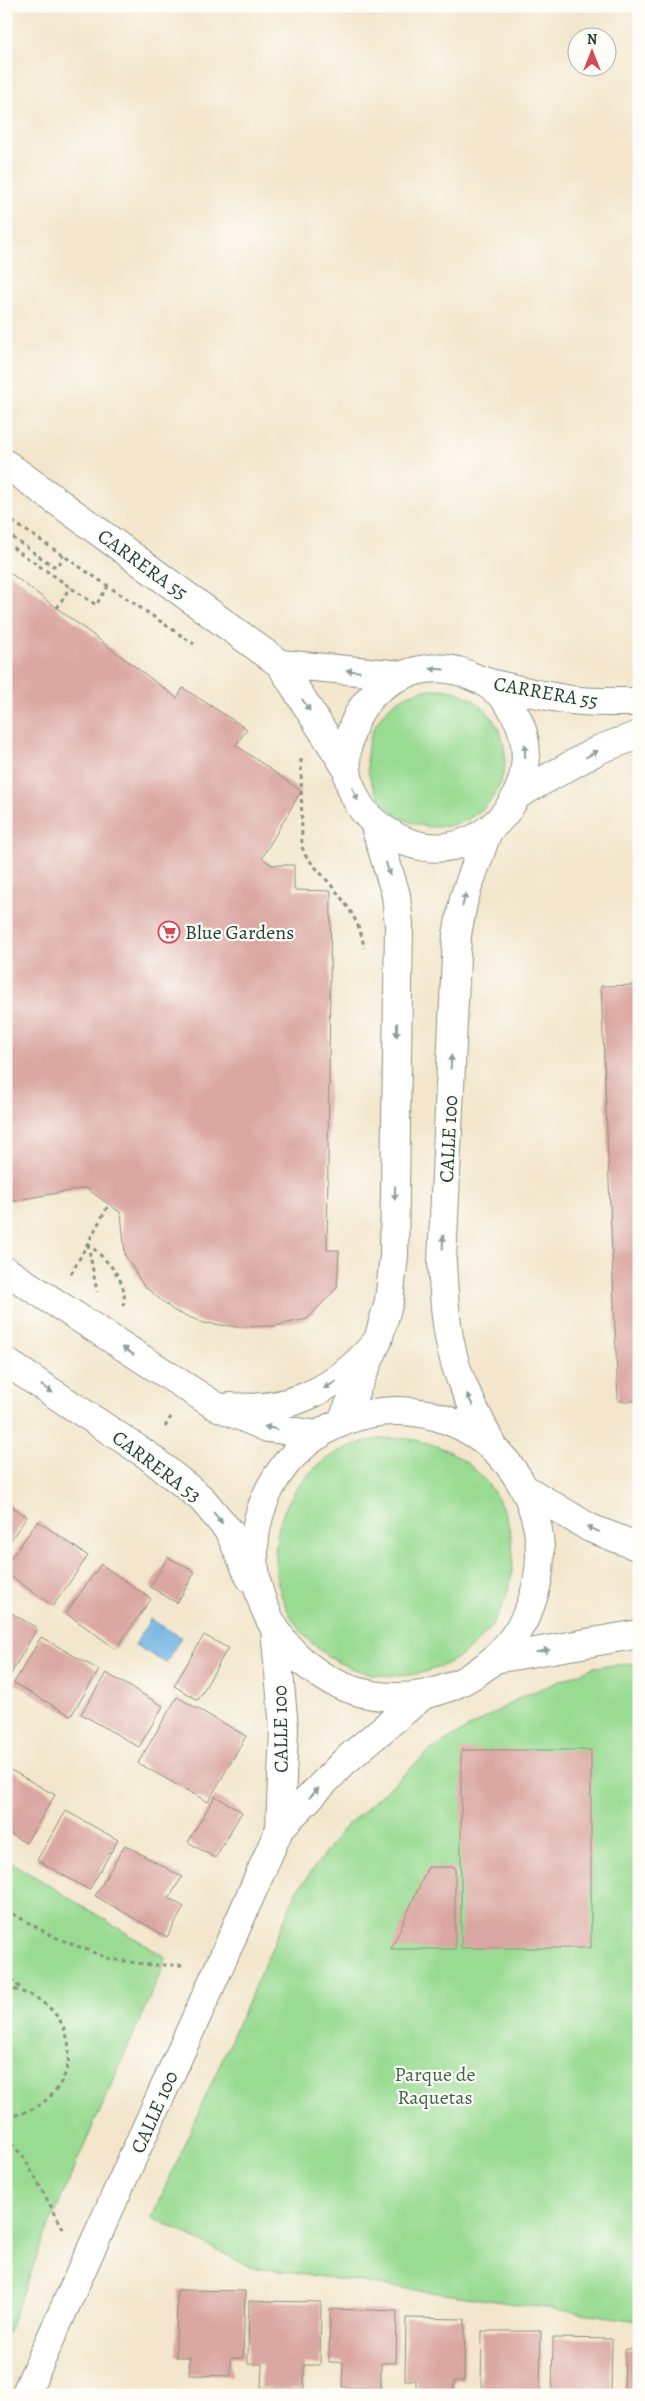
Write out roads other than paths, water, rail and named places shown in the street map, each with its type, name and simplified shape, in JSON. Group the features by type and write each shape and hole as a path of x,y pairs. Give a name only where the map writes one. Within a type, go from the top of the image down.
{"street":[{"name":"CARRERA 55","path":"6,464 280,664 346,769"},
{"path":"280,664 402,675"},
{"path":"429,668 457,671 484,681 504,698 517,719 525,743 526,769 519,794 506,814 488,831 460,844 429,847 399,840 374,823 355,798 346,769 348,739 358,712 377,690 402,675 429,668"},
{"name":"CARRERA 55","path":"484,681 571,700 639,702"},
{"path":"519,794 600,749 639,735"},
{"path":"330,1429 378,1340 389,1301 394,1256 399,925 396,895 374,823"},
{"name":"CALLE 100","path":"488,831 464,898 457,935 442,1261 444,1307 451,1347 460,1377 491,1444"},
{"path":"6,1271 214,1405 268,1428 330,1429"},
{"path":"214,1405 246,1408 278,1405 309,1397 337,1381 360,1363 378,1340"},
{"name":"CARRERA 53","path":"6,1362 147,1455 202,1499 229,1532 270,1619"},
{"path":"403,1412 434,1416 464,1428 491,1444 512,1468 527,1490 538,1526 541,1562 535,1598 519,1631 495,1659 461,1683 422,1696 388,1697 354,1691 323,1677 296,1656 270,1619 255,1577 254,1544 260,1512 274,1482 293,1456 330,1429 372,1414 403,1412"},
{"path":"527,1490 590,1528 639,1547"},
{"name":"CALLE 100","path":"270,1619 284,1728 280,1828"},
{"path":"495,1659 639,1634"},
{"name":"CALLE 100","path":"25,2395 280,1828 345,1761 422,1696"}],"water":[{"path":"150,1619 181,1637 166,1663 135,1645"}],"place":[{"name":"Blue Gardens","path":"169,932"}],"park label":[{"name":"Parque de Raquetas","path":"435,2086"}]}
